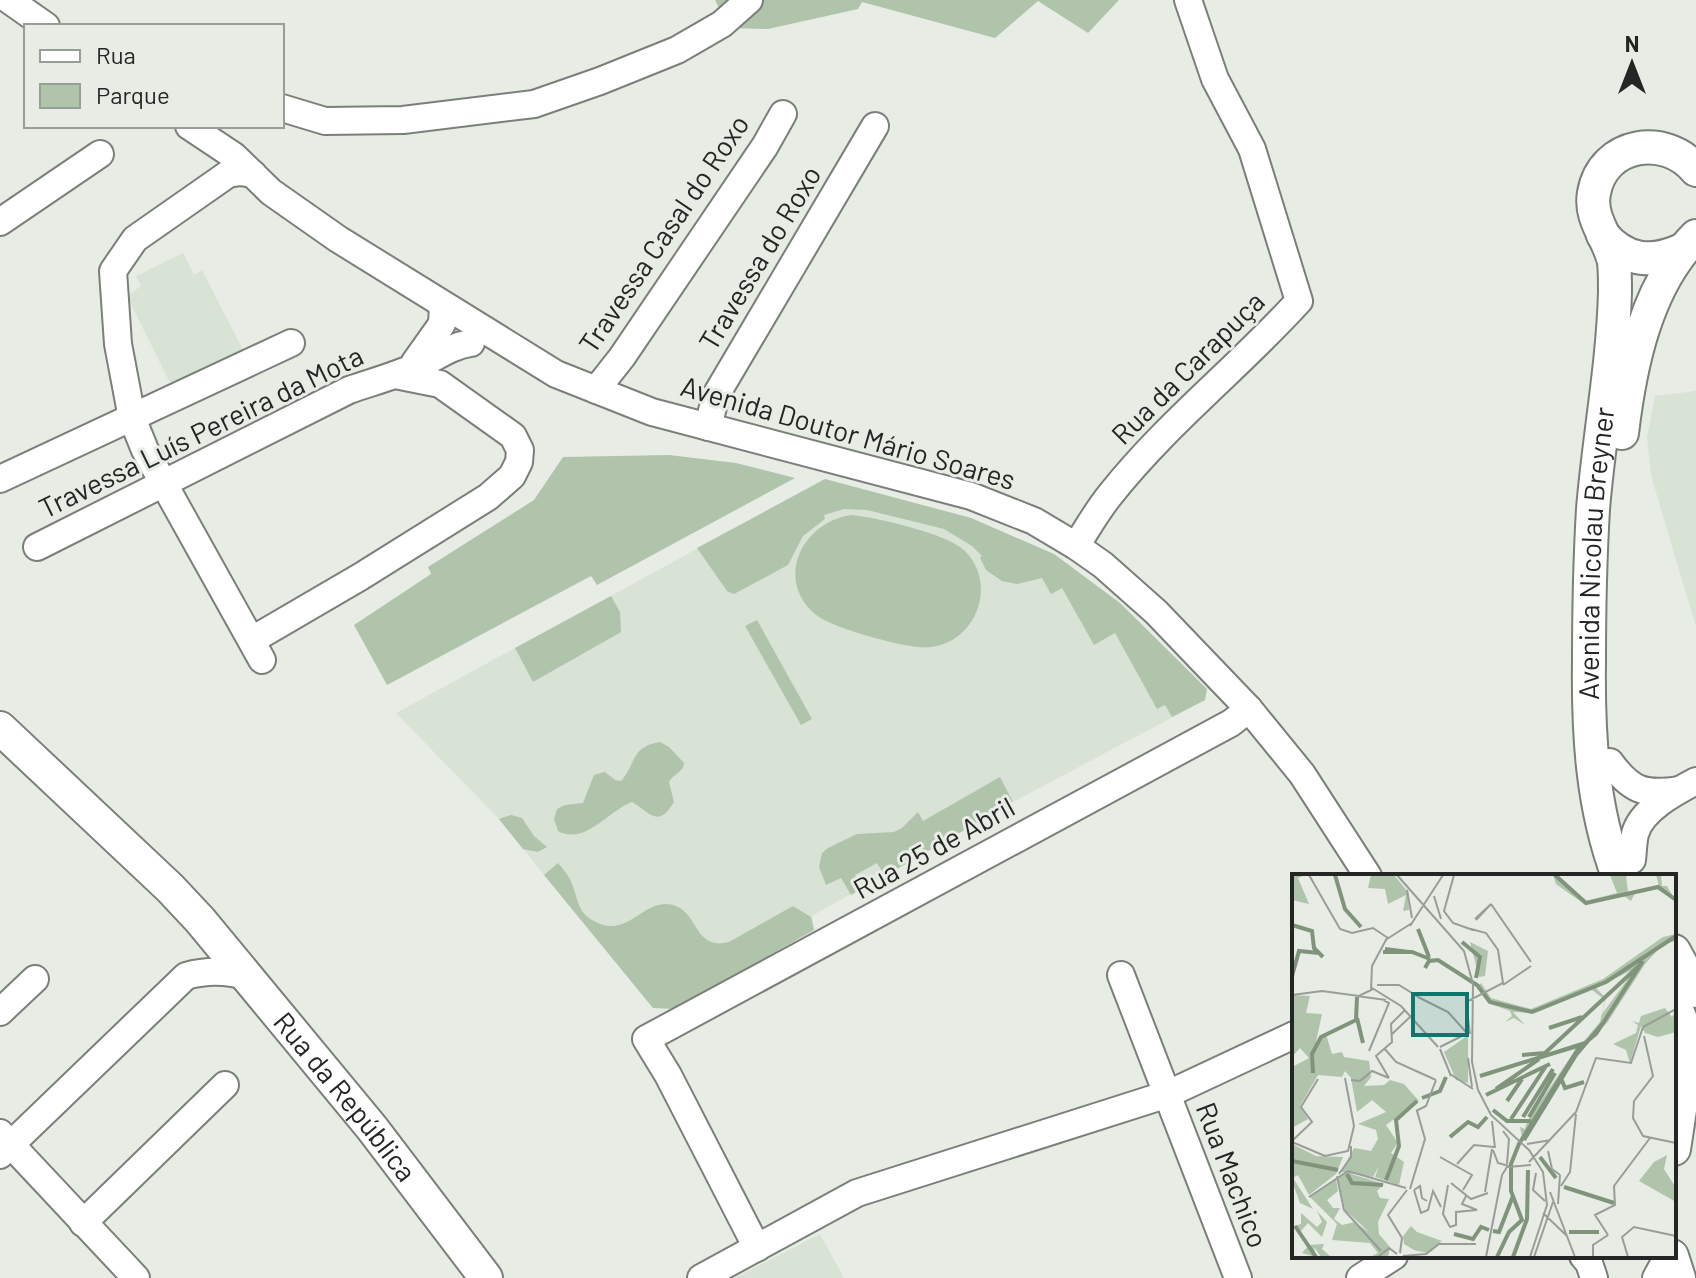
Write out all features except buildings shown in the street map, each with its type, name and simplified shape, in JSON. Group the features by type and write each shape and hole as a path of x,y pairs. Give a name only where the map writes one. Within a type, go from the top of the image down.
{"main road":[{"name":"Avenida Nicolau Breyner","path":"1629,871 1597,800 1588,713 1593,509 1615,289 1614,260 1594,214 1594,194 1600,175 1613,159 1630,149 1651,146 1670,149 1688,159 1696,170"},
{"name":"Avenida Nicolau Breyner","path":"1601,232 1613,246 1629,256 1647,260 1665,258 1689,243"},
{"name":"Avenida Nicolau Breyner","path":"1629,871 1610,762 1607,713 1607,608 1614,497 1625,409 1653,301 1669,267 1689,243"},
{"name":"Rua da República","path":"0,728 200,920 372,1128 486,1278"},
{"path":"1676,955 1696,991"},
{"path":"1676,1007 1685,1030 1693,1074 1676,1109"},
{"path":"1671,1258 1679,1278"}],"street":[{"path":"9,0 43,24"},
{"path":"284,109 325,121 403,120 534,104 677,50 722,24 749,0"},
{"name":"Rua da Carapuça","path":"1076,546 1109,496 1168,431 1299,301 1252,149 1215,79 1188,0"},
{"name":"Travessa Casal do Roxo","path":"596,390 622,357 765,146 783,114"},
{"name":"Travessa do Roxo","path":"708,427 716,395 875,126"},
{"name":"Avenida Doutor Mário Soares","path":"184,128 251,180 442,315 471,343 507,363 556,374"},
{"name":"Avenida Doutor Mário Soares","path":"192,128 234,156 251,180"},
{"path":"0,222 100,154"},
{"path":"251,180 135,239 113,271 118,344 132,418 145,450 257,650 347,585 488,497 512,476 519,462 520,450 513,436 440,384 439,354"},
{"path":"395,375 420,359 442,315"},
{"name":"Avenida Doutor Mário Soares","path":"442,315 556,374 652,412 971,496 1034,521 1076,546 1103,565 1156,612 1249,709 1302,774 1367,874"},
{"path":"0,479 291,343"},
{"path":"395,375 448,348 471,343"},
{"name":"Travessa Luís Pereira da Mota","path":"37,547 349,390 395,375 440,384"},
{"name":"Rua 25 de Abril","path":"757,1248 668,1075 646,1039 1231,723 1249,709"},
{"path":"1610,762 1621,777 1639,790 1659,793 1688,785"},
{"path":"1629,871 1635,833 1640,823 1688,785"},
{"path":"136,1278 4,1144 186,976 197,960 201,939 200,920"},
{"path":"186,976 223,971 247,976"},
{"name":"Rua Machico","path":"1121,975 1238,1278"},
{"path":"0,1012 35,979"},
{"path":"701,1278 857,1193 1168,1094 1292,1036"},
{"path":"83,1223 225,1085"},
{"path":"1360,1278 1391,1258"},
{"path":"1585,1258 1594,1278"},
{"path":"1656,1278 1669,1258"}],"shaded area":[{"path":"183,253 194,275 202,270 246,356 174,391 127,296 141,286 136,276"},
{"path":"1696,391 1696,627 1651,475 1647,437 1655,396"},
{"path":"825,479 971,518 1054,554 1120,603 1207,689 1205,700 1013,802 812,916 814,930 653,1008 497,817 396,713"},
{"path":"820,1234 844,1278 735,1278"}],"green space":[{"path":"715,0 1119,0 1088,33 1038,1 995,38 862,2 858,9 768,29 729,28"},
{"path":"669,455 736,463 795,478 597,585 591,576 387,685 354,625 431,574 428,567 534,500 563,457"},
{"path":"825,479 971,518 1054,554 1120,603 1207,689 1205,700 1172,717 1165,705 1157,709 1115,633 1094,645 1062,588 1051,594 1042,578 1017,584 1002,581 986,570 980,558 982,556 972,546 944,529 867,510 844,509 824,515 825,519 803,536 788,565 734,594 727,591 697,548"},
{"path":"851,515 944,538 965,551 976,566 981,583 975,616 965,629 952,640 936,646 918,647 849,630 815,614 803,600 797,584 796,569 800,554 819,528"},
{"path":"611,596 620,612 621,632 533,682 515,648"},
{"path":"757,620 812,719 801,725 745,626"},
{"path":"660,742 684,763 669,782 674,802 664,815 654,816 632,802 587,831 568,834 558,831 554,819 557,809 583,803 594,775 605,772 621,781 639,752 650,744"},
{"path":"1000,777 1013,802 885,876 877,863 855,875 861,889 851,895 841,878 826,885 819,867 822,853 828,848 857,834 894,832 918,812 923,821"},
{"path":"511,815 522,818 534,836 547,847 538,852 523,849 499,819"},
{"path":"558,863 569,878 583,913 604,925 623,924 648,909 666,904 677,906 685,912 708,940 729,942 793,906 811,917 814,930 675,1009 653,1008 544,875"}]}
